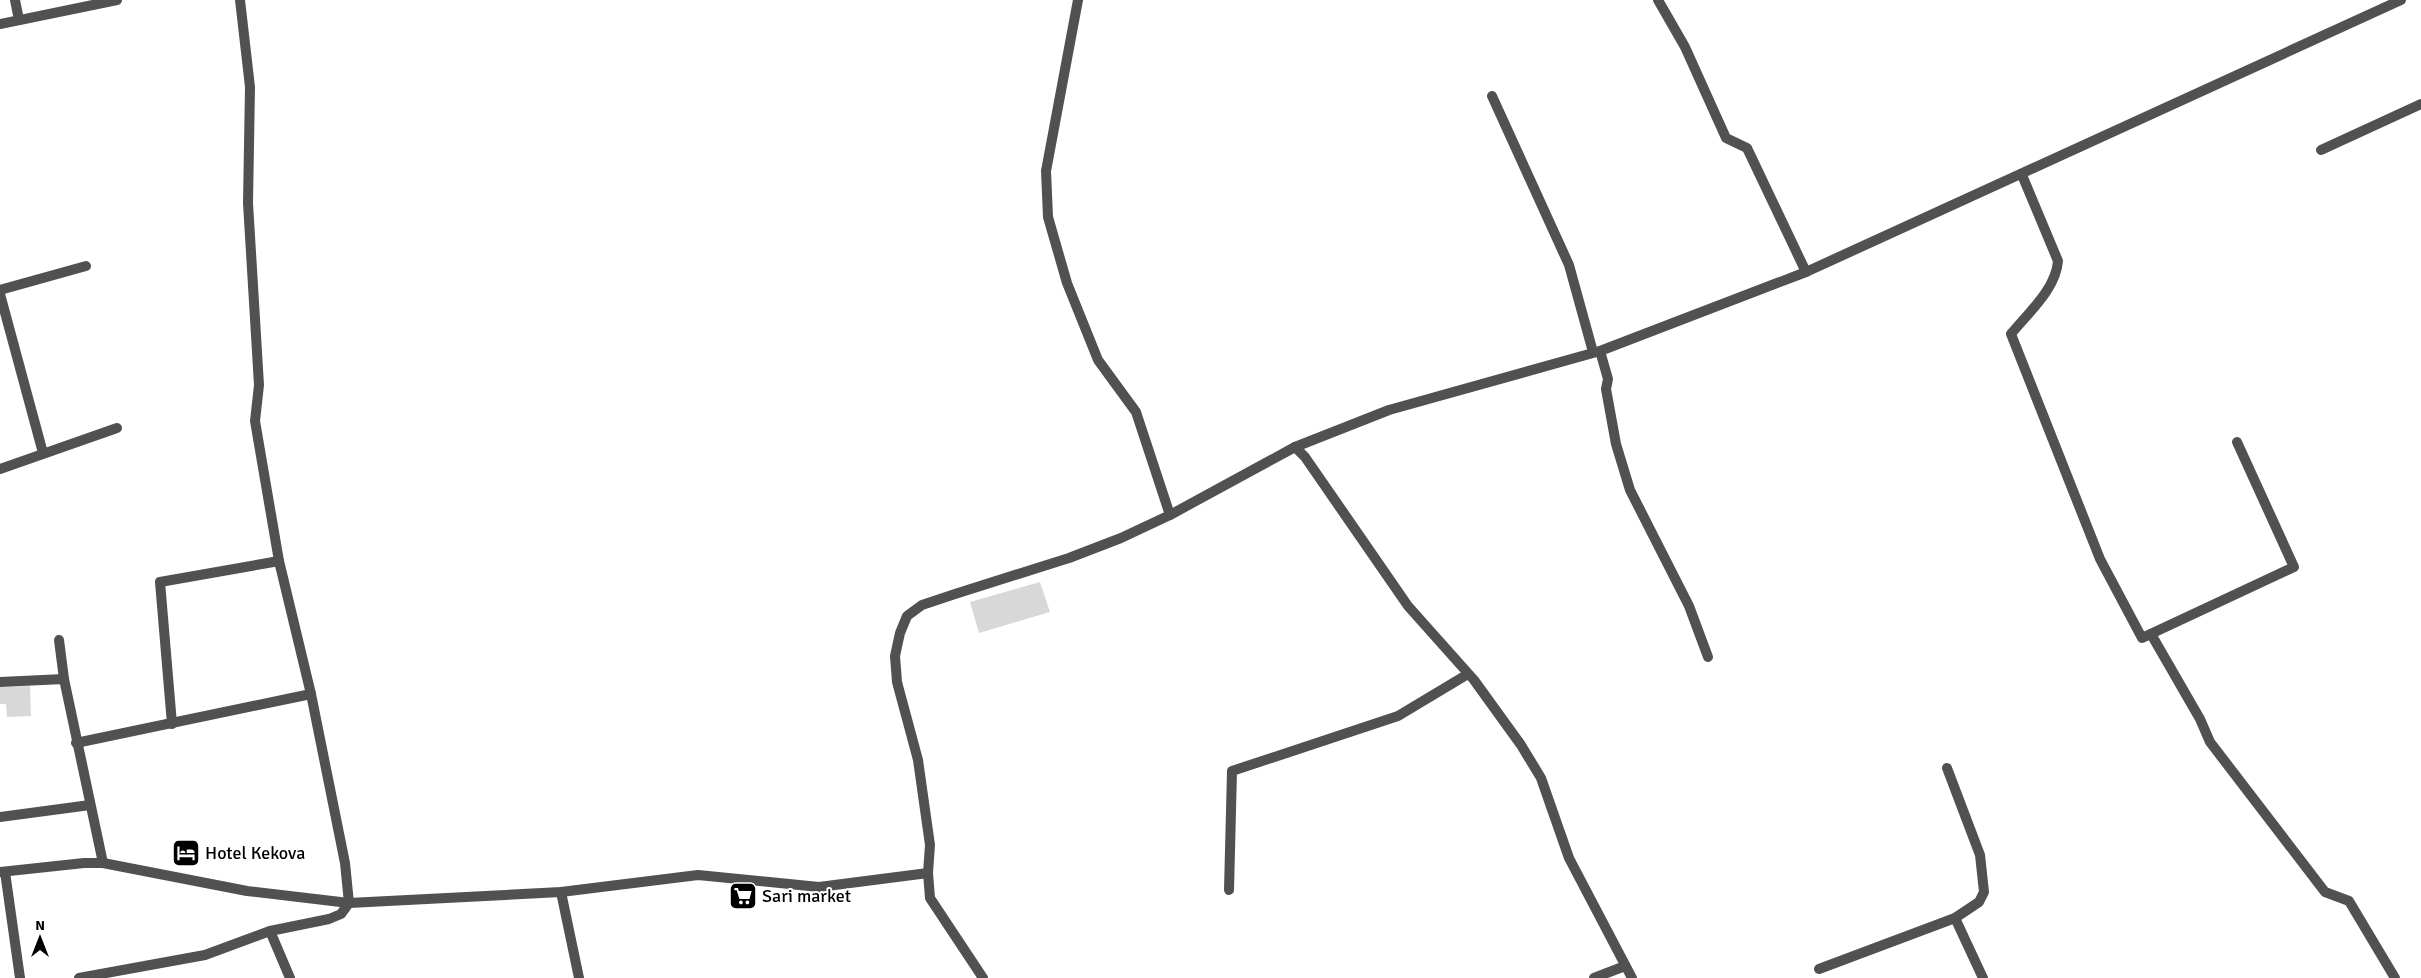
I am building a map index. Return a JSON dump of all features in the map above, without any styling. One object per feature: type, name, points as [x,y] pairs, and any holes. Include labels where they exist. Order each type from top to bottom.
[{"type":"street","points":[[15,0],[19,20]]},
{"type":"street","points":[[0,24],[118,0]]},
{"type":"street","points":[[79,978],[205,955],[270,931],[329,919],[341,914],[349,903],[345,863],[311,694],[279,561],[256,422],[259,385],[248,203],[250,87],[240,0]]},
{"type":"street","points":[[1078,0],[1046,170],[1048,217],[1067,283],[1098,360],[1136,412],[1170,516]]},
{"type":"street","points":[[1658,0],[1685,47],[1726,138],[1746,148],[1806,272]]},
{"type":"street","points":[[983,978],[930,898],[928,873],[930,845],[918,760],[897,682],[895,656],[900,633],[908,616],[922,606],[1069,558],[1121,538],[1170,516],[1295,447],[1389,410],[1597,352],[1806,272],[2022,175],[2401,0]]},
{"type":"street","points":[[1492,96],[1569,265],[1597,352],[1608,379],[1606,389],[1616,444],[1630,490],[1689,606],[1708,657]]},
{"type":"street","points":[[2321,150],[2421,104]]},
{"type":"street","points":[[2022,175],[2058,260],[2057,273],[2042,296],[2011,334],[2100,559],[2142,638],[2294,567],[2237,442]]},
{"type":"street","points":[[0,290],[86,266]]},
{"type":"street","points":[[0,294],[43,454]]},
{"type":"street","points":[[0,469],[117,428]]},
{"type":"street","points":[[1295,447],[1304,457],[1408,606],[1468,674],[1521,745],[1541,778],[1569,858],[1632,978]]},
{"type":"street","points":[[172,724],[160,582],[279,561]]},
{"type":"street","points":[[2151,634],[2200,719],[2210,742],[2325,892],[2349,901],[2396,978]]},
{"type":"street","points":[[59,640],[76,743],[104,863]]},
{"type":"street","points":[[1229,890],[1232,771],[1398,716],[1468,674]]},
{"type":"street","points":[[0,682],[64,679]]},
{"type":"street","points":[[76,743],[311,694]]},
{"type":"street","points":[[1819,969],[1955,918],[1980,902],[1984,892],[1980,854],[1948,768]]},
{"type":"street","points":[[0,817],[90,805]]},
{"type":"street","points":[[20,978],[2,872],[84,863],[104,863],[247,891],[349,903],[561,892],[698,875],[819,887],[928,873]]},
{"type":"street","points":[[561,892],[579,978]]},
{"type":"street","points":[[1955,918],[1982,978]]},
{"type":"street","points":[[270,931],[290,978]]},
{"type":"street","points":[[1594,978],[1625,966]]},
{"type":"shaded area","points":[[1040,582],[1050,612],[979,633],[970,602]]},
{"type":"shaded area","points":[[30,686],[31,716],[7,717],[6,704],[0,704],[0,687]]},
{"type":"place","name":"Hotel Kekova","points":[[186,853]]},
{"type":"place","name":"Sari market","points":[[743,896]]}]
